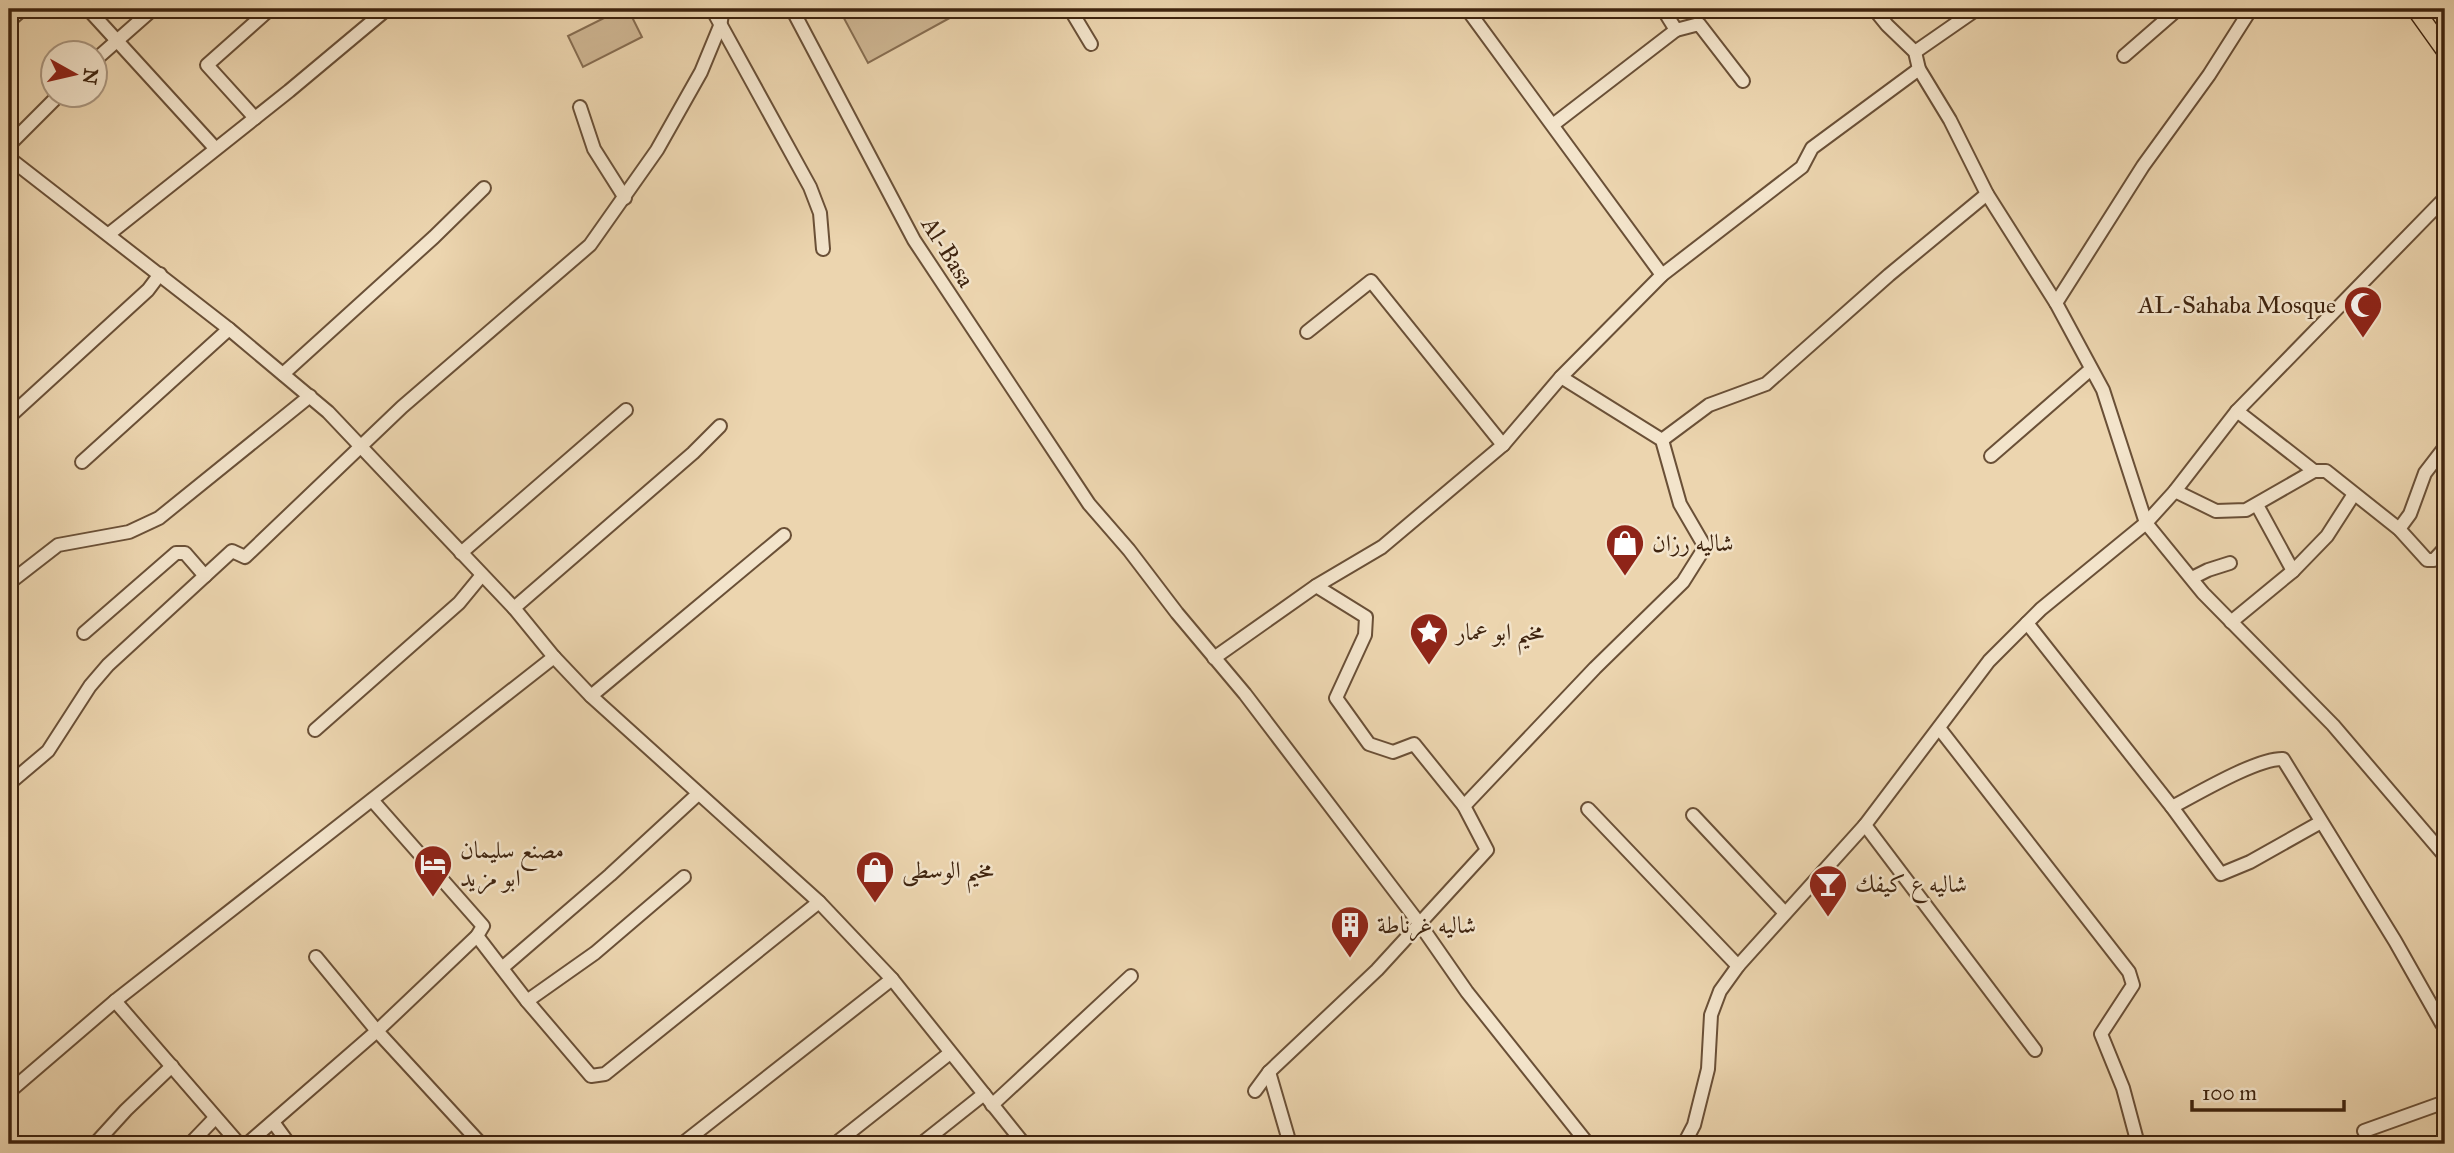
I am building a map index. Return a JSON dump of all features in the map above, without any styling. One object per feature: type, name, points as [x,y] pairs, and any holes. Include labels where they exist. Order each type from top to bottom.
[{"type":"main road","points":[[2415,9],[2445,51]]},
{"type":"street","points":[[9,22],[23,9]]},
{"type":"street","points":[[88,9],[215,148]]},
{"type":"street","points":[[108,48],[153,9]]},
{"type":"street","points":[[255,118],[207,65],[270,9]]},
{"type":"street","points":[[109,234],[387,9]]},
{"type":"street","points":[[712,9],[810,187],[820,213],[824,249]]},
{"type":"street","points":[[9,784],[48,751],[90,686],[108,665],[232,551],[245,557],[402,407],[590,245],[657,150],[701,72],[720,26],[723,9]]},
{"type":"street","name":"Al-Basa","points":[[792,9],[914,240],[1089,504],[1245,694],[1419,923],[1467,992],[1588,1144]]},
{"type":"street","points":[[1070,9],[1091,44]]},
{"type":"street","points":[[1467,9],[1662,275]]},
{"type":"street","points":[[1663,9],[1676,30]]},
{"type":"street","points":[[1874,9],[1915,52],[1919,69],[1950,120],[1987,194],[2056,303],[2103,390],[2146,523],[2203,593],[2333,726],[2445,856]]},
{"type":"street","points":[[1915,52],[1977,9]]},
{"type":"street","points":[[2124,57],[2178,9]]},
{"type":"street","points":[[2056,303],[2143,166],[2209,75],[2251,9]]},
{"type":"street","points":[[1553,124],[1676,30],[1699,24],[1743,81]]},
{"type":"street","points":[[1214,658],[1316,586],[1382,547],[1503,445],[1561,377],[1662,275],[1802,167],[1812,148],[1919,69]]},
{"type":"street","points":[[580,107],[594,149],[625,198]]},
{"type":"street","points":[[9,145],[46,108]]},
{"type":"street","points":[[9,158],[229,328],[328,412],[514,608],[554,657],[591,696],[819,902],[892,979],[1024,1144]]},
{"type":"street","points":[[283,374],[484,188]]},
{"type":"street","points":[[1662,440],[1709,405],[1766,384],[1889,275],[1987,194]]},
{"type":"street","points":[[1684,1144],[1694,1125],[1708,1069],[1711,1015],[1720,991],[1738,966],[1865,825],[1989,661],[2027,623],[2146,523],[2175,491],[2237,411],[2443,203]]},
{"type":"street","points":[[9,417],[148,290],[160,274]]},
{"type":"street","points":[[1307,331],[1371,281],[1503,445]]},
{"type":"street","points":[[82,462],[229,328]]},
{"type":"street","points":[[1991,456],[2091,369]]},
{"type":"street","points":[[1464,806],[1595,668],[1683,582],[1705,547],[1680,504],[1662,440],[1561,377]]},
{"type":"street","points":[[9,583],[58,545],[129,532],[159,518],[310,396]]},
{"type":"street","points":[[461,553],[626,410]]},
{"type":"street","points":[[2237,411],[2314,471]]},
{"type":"street","points":[[514,608],[693,453],[720,426]]},
{"type":"street","points":[[2399,529],[2410,514],[2425,473],[2445,447]]},
{"type":"street","points":[[2175,491],[2216,510],[2246,510],[2314,471],[2326,471],[2399,529],[2427,560],[2434,560],[2445,548]]},
{"type":"street","points":[[2231,622],[2293,571],[2327,536],[2354,494]]},
{"type":"street","points":[[2257,505],[2293,571]]},
{"type":"street","points":[[591,696],[784,535]]},
{"type":"street","points":[[84,633],[176,553],[185,553],[205,576]]},
{"type":"street","points":[[2192,578],[2208,569],[2230,563]]},
{"type":"street","points":[[315,730],[458,603],[482,575]]},
{"type":"street","points":[[1255,1091],[1269,1073],[1377,970],[1487,850],[1464,806],[1414,744],[1393,751],[1369,744],[1336,698],[1364,635],[1366,617],[1316,586]]},
{"type":"street","points":[[2027,623],[2172,807],[2221,874],[2250,862],[2321,822]]},
{"type":"street","points":[[9,1092],[115,1001],[554,657]]},
{"type":"street","points":[[1939,728],[2129,972],[2133,985],[2101,1034],[2123,1088],[2138,1144]]},
{"type":"street","points":[[2172,807],[2254,767],[2273,759],[2283,760],[2395,941],[2442,1024],[2445,1023]]},
{"type":"street","points":[[502,968],[610,875],[698,794]]},
{"type":"street","points":[[247,1144],[377,1031],[477,936],[483,926],[426,865],[372,800]]},
{"type":"street","points":[[1588,809],[1738,966]]},
{"type":"street","points":[[1693,816],[1785,913]]},
{"type":"street","points":[[1865,825],[2035,1050]]},
{"type":"street","points":[[527,1001],[595,953],[684,877]]},
{"type":"street","points":[[477,936],[527,1001],[591,1076],[606,1074],[819,902]]},
{"type":"street","points":[[317,957],[377,1031],[481,1144]]},
{"type":"street","points":[[921,1144],[988,1099],[1131,976]]},
{"type":"street","points":[[682,1144],[892,979]]},
{"type":"street","points":[[115,1001],[239,1144]]},
{"type":"street","points":[[835,1144],[950,1053]]},
{"type":"street","points":[[95,1144],[172,1066]]},
{"type":"street","points":[[1269,1073],[1290,1144]]},
{"type":"street","points":[[2364,1131],[2445,1102]]},
{"type":"street","points":[[190,1144],[215,1118]]},
{"type":"street","points":[[273,1122],[289,1144]]},
{"type":"shaded area","points":[[622,9],[628,9],[642,37],[583,67],[568,36]]},
{"type":"shaded area","points":[[839,9],[966,9],[868,63]]},
{"type":"place","name":"AL-Sahaba Mosque","points":[[2363,339]]},
{"type":"place","name":"شاليه رزان","points":[[1625,577]]},
{"type":"place","name":"مخيم ابو عمار","points":[[1429,666]]},
{"type":"place","name":"مصنع سليمان ابو مزيد","points":[[433,898]]},
{"type":"place","name":"مخيم الوسطى","points":[[875,904]]},
{"type":"place","name":"شاليه ع كيفك","points":[[1828,918]]},
{"type":"place","name":"شاليه غرناطة","points":[[1350,959]]}]
